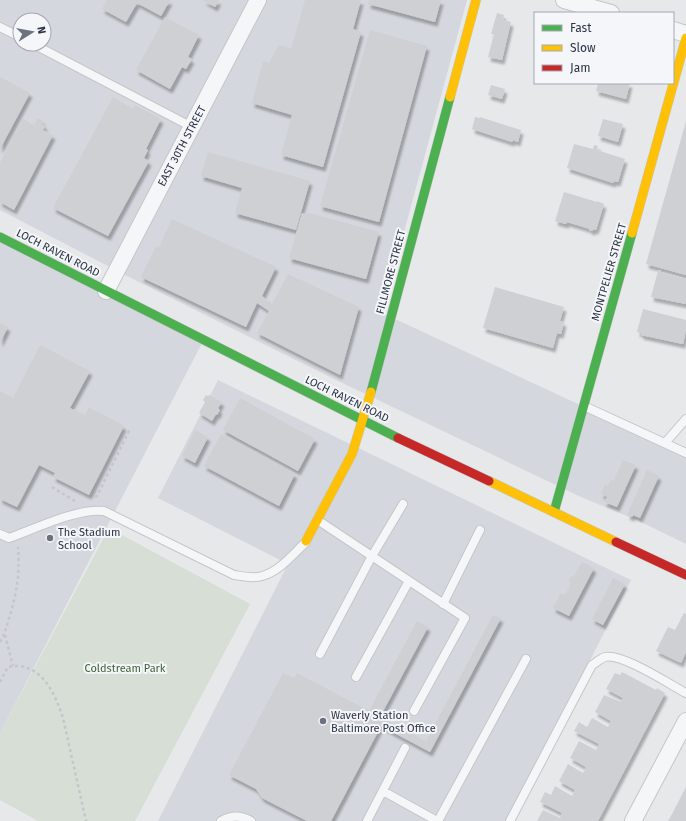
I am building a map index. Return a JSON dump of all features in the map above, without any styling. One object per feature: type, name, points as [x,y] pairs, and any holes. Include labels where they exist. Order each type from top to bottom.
[{"type":"street","name":"EAST 30TH STREET","points":[[106,291],[258,0]]},
{"type":"street","name":"FILLMORE STREET","points":[[306,542],[352,454],[363,421],[476,0]]},
{"type":"street","points":[[564,0],[607,12]]},
{"type":"street","points":[[674,30],[686,34]]},
{"type":"street","name":"MONTPELIER STREET","points":[[674,81],[686,38]]},
{"type":"street","name":"MONTPELIER STREET","points":[[554,512],[673,84]]},
{"type":"street","name":"LOCH RAVEN ROAD","points":[[0,237],[363,421],[686,575]]},
{"type":"street","points":[[633,821],[686,721]]},
{"type":"lane","points":[[0,27],[12,33]]},
{"type":"lane","points":[[48,52],[192,127]]},
{"type":"lane","points":[[584,406],[686,453]]},
{"type":"lane","points":[[665,443],[686,419]]},
{"type":"lane","points":[[320,654],[372,556],[403,504]]},
{"type":"lane","points":[[0,534],[9,538],[81,512],[94,510],[104,511],[234,575],[261,577],[276,570],[306,542]]},
{"type":"lane","points":[[318,520],[465,618],[414,711]]},
{"type":"lane","points":[[443,604],[480,530]]},
{"type":"lane","points":[[356,678],[409,581]]},
{"type":"lane","points":[[510,821],[592,666],[598,661],[604,657],[614,657],[626,661],[686,693]]},
{"type":"lane","points":[[383,791],[437,821],[526,659]]},
{"type":"lane","points":[[367,821],[405,748]]},
{"type":"lane","points":[[221,821],[230,816],[243,816],[251,821]]},
{"type":"path","points":[[91,498],[97,496],[130,429]]},
{"type":"path","points":[[52,487],[78,502],[70,505]]},
{"type":"path","points":[[0,642],[5,635],[17,593],[19,565],[18,547]]},
{"type":"path","points":[[5,635],[13,666]]},
{"type":"path","points":[[0,682],[8,667],[17,665],[28,668],[46,682],[58,701],[86,821]]},
{"type":"shaded area","points":[[0,0],[467,0],[382,313],[686,454],[686,544],[639,521],[581,497],[334,379],[129,277],[0,210]]},
{"type":"shaded area","name":"The Stadium School","points":[[0,239],[202,343],[0,733]]},
{"type":"shaded area","points":[[218,380],[631,580],[508,821],[158,821],[288,564],[158,498]]},
{"type":"green space","name":"Coldstream Park","points":[[109,528],[250,604],[135,821],[38,821],[0,800],[0,733]]},
{"type":"building","points":[[107,0],[170,0],[161,16],[137,3],[126,22],[102,9]]},
{"type":"building","points":[[203,0],[219,0],[215,7]]},
{"type":"building","points":[[305,0],[361,0],[353,29],[361,32],[323,167],[281,155],[292,115],[252,103],[263,61],[269,63],[279,45],[291,49]]},
{"type":"building","points":[[369,0],[441,0],[435,22],[368,4]]},
{"type":"building","points":[[497,13],[504,15],[503,20],[511,22],[502,60],[488,57],[494,34],[491,34]]},
{"type":"building","points":[[165,17],[199,35],[188,57],[192,59],[186,69],[182,67],[170,89],[136,70]]},
{"type":"building","points":[[370,30],[427,46],[379,222],[320,206]]},
{"type":"building","points":[[0,77],[30,93],[0,149]]},
{"type":"building","points":[[598,84],[630,84],[626,99],[596,91]]},
{"type":"building","points":[[491,85],[505,89],[502,99],[488,95]]},
{"type":"building","points":[[113,97],[133,109],[135,105],[161,119],[146,149],[148,150],[144,158],[149,161],[108,236],[53,208]]},
{"type":"building","points":[[475,117],[480,117],[521,130],[518,142],[513,140],[512,142],[472,129]]},
{"type":"building","points":[[38,118],[43,121],[41,123],[45,126],[43,130],[53,135],[14,210],[0,202],[0,163],[23,119],[34,125]]},
{"type":"building","points":[[603,119],[623,124],[618,142],[598,136]]},
{"type":"building","points":[[686,121],[686,275],[646,264]]},
{"type":"building","points":[[574,144],[593,149],[594,145],[598,146],[597,150],[625,159],[618,182],[614,181],[613,183],[567,168]]},
{"type":"building","points":[[208,152],[310,181],[296,230],[235,213],[242,188],[201,176]]},
{"type":"building","points":[[564,192],[604,204],[596,230],[593,229],[593,231],[567,222],[566,224],[555,221]]},
{"type":"building","points":[[302,213],[309,213],[379,232],[366,279],[289,258]]},
{"type":"building","points":[[172,219],[276,267],[262,296],[272,304],[288,274],[359,307],[340,375],[257,333],[269,311],[257,303],[246,327],[141,277],[156,246],[159,247]]},
{"type":"building","points":[[661,270],[661,272],[686,279],[686,304],[651,297],[658,271]]},
{"type":"building","points":[[495,287],[564,307],[560,321],[564,322],[561,334],[557,333],[553,348],[483,328]]},
{"type":"building","points":[[643,309],[686,320],[686,330],[683,344],[641,335],[641,333],[637,332]]},
{"type":"building","points":[[0,323],[8,327],[0,343]]},
{"type":"building","name":"The Stadium School","points":[[40,345],[90,371],[70,408],[85,415],[89,407],[124,426],[89,495],[53,477],[55,473],[39,465],[17,507],[0,499],[0,391],[13,398]]},
{"type":"building","points":[[206,395],[209,395],[222,402],[218,408],[220,410],[212,421],[199,413],[205,402],[203,400]]},
{"type":"building","points":[[240,398],[315,439],[298,471],[223,430]]},
{"type":"building","points":[[195,430],[208,437],[195,463],[182,456]]},
{"type":"building","points":[[221,434],[295,474],[279,506],[204,466]]},
{"type":"building","points":[[623,460],[636,465],[617,507],[604,502],[607,497],[601,494],[605,484],[608,486],[610,481],[614,480]]},
{"type":"building","points":[[647,470],[659,476],[640,518],[633,515],[632,517],[627,515]]},
{"type":"building","points":[[582,562],[594,568],[569,616],[553,608],[561,593],[565,595],[571,584],[569,581],[571,577],[574,576]]},
{"type":"building","points":[[613,578],[625,584],[603,625],[592,619]]},
{"type":"building","points":[[684,613],[686,614],[686,652],[681,663],[656,651],[668,627],[675,630]]},
{"type":"building","name":"Waverly Station Baltimore Post Office","points":[[493,615],[501,618],[430,752],[381,726],[331,821],[307,821],[262,798],[256,789],[229,775],[283,673],[294,678],[297,673],[369,711],[417,621],[428,627],[380,717],[426,741]]},
{"type":"building","points":[[622,672],[656,690],[657,688],[665,693],[598,821],[537,821],[543,810],[560,818],[562,813],[540,802],[545,792],[551,795],[555,786],[572,796],[575,790],[559,781],[568,764],[583,773],[586,767],[570,758],[579,741],[596,750],[599,744],[574,731],[579,722],[587,727],[592,718],[608,727],[611,721],[595,712],[604,695],[621,702],[623,698],[606,689],[615,673],[620,675]]},
{"type":"building","points":[[686,787],[686,821],[668,821],[672,814]]},
{"type":"traffic: fast","points":[[371,392],[450,97]]},
{"type":"traffic: fast","points":[[554,512],[632,233]]},
{"type":"traffic: fast","points":[[0,237],[398,438]]},
{"type":"traffic: slow","points":[[450,97],[476,0]]},
{"type":"traffic: slow","points":[[674,81],[686,38]]},
{"type":"traffic: slow","points":[[632,233],[673,84]]},
{"type":"traffic: slow","points":[[306,541],[352,454],[371,392]]},
{"type":"traffic: slow","points":[[489,481],[616,542]]},
{"type":"traffic: jam","points":[[398,438],[489,481]]},
{"type":"traffic: jam","points":[[616,542],[686,575]]},
{"type":"place","name":"The Stadium School","points":[[50,538]]},
{"type":"place","name":"Waverly Station Baltimore Post Office","points":[[323,721]]}]
